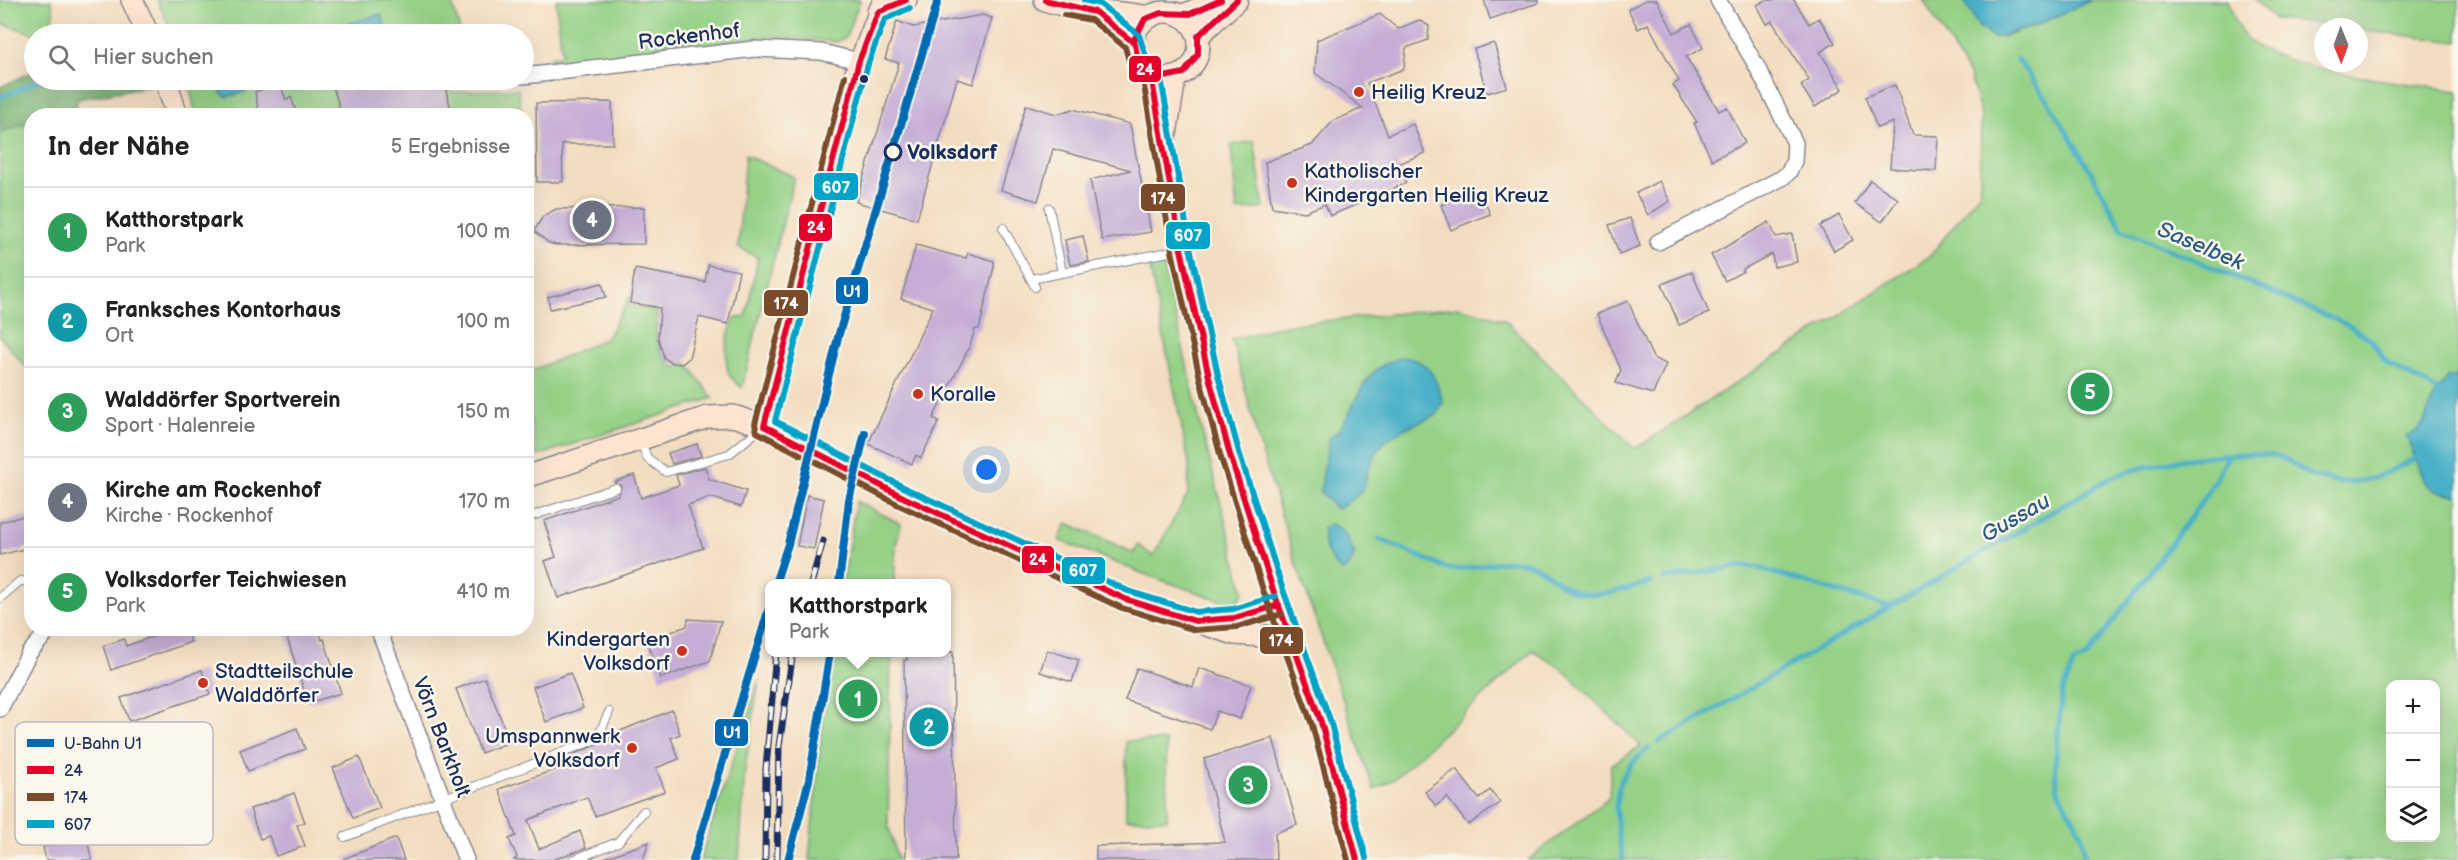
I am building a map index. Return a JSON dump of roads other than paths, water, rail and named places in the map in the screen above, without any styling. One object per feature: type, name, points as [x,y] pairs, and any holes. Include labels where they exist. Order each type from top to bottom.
[{"type":"street","points":[[132,0],[143,24]]},
{"type":"street","points":[[764,426],[859,61],[881,6],[906,0]]},
{"type":"street","points":[[1045,0],[1095,12],[1117,11],[1150,17]]},
{"type":"street","points":[[1181,16],[1221,0]]},
{"type":"street","points":[[1198,36],[1237,0]]},
{"type":"street","points":[[1658,243],[1782,178],[1789,172],[1794,161],[1795,144],[1784,120],[1718,0]]},
{"type":"street","points":[[1095,12],[1133,42]]},
{"type":"street","points":[[1151,75],[1175,78],[1193,65],[1199,51],[1198,36],[1192,24],[1181,16],[1162,12],[1150,17],[1138,27],[1133,42],[1136,58],[1151,75],[1158,121],[1164,140],[1180,249],[1206,364],[1230,455],[1279,605],[1321,722],[1357,860]]},
{"type":"street","name":"Rockenhof","points":[[534,75],[754,49],[821,52],[859,61]]},
{"type":"street","points":[[1164,140],[1175,78]]},
{"type":"street","points":[[169,90],[175,108]]},
{"type":"street","points":[[534,474],[708,417],[733,416],[764,426],[905,498],[1095,587],[1245,636],[1291,638]]},
{"type":"street","points":[[1195,621],[1235,618],[1279,605]]},
{"type":"street","points":[[0,708],[29,652],[44,636]]},
{"type":"street","name":"Vörn Barkholt","points":[[381,636],[466,860]]},
{"type":"lane","points":[[1049,208],[1062,273]]},
{"type":"lane","points":[[1003,228],[1035,287]]},
{"type":"lane","points":[[1031,279],[1180,249]]},
{"type":"lane","points":[[639,438],[648,458],[666,472],[729,454],[764,426]]},
{"type":"lane","points":[[534,515],[616,488]]},
{"type":"lane","points":[[0,598],[20,581],[24,581]]},
{"type":"lane","points":[[345,837],[442,797],[597,739],[609,712]]},
{"type":"lane","points":[[573,860],[618,842],[644,811]]},
{"type":"water","points":[[1964,0],[2091,0],[2035,26],[1993,38],[1979,27]]},
{"type":"water","points":[[381,14],[384,24],[347,24]]},
{"type":"water","points":[[221,90],[245,90],[246,92],[227,97],[221,93]]},
{"type":"water","points":[[1403,357],[1426,366],[1438,385],[1443,402],[1437,415],[1409,426],[1384,443],[1373,459],[1363,488],[1356,496],[1337,509],[1320,492],[1329,439],[1340,429],[1365,382],[1374,372],[1386,363]]},
{"type":"water","points":[[2458,376],[2458,496],[2434,490],[2425,482],[2406,436],[2417,430],[2423,423],[2438,390],[2447,378]]},
{"type":"water","points":[[1330,524],[1342,531],[1355,554],[1348,568],[1343,571],[1331,559],[1325,547],[1323,529]]},
{"type":"waterway","name":"Saselbek","points":[[2017,59],[2048,101],[2122,229],[2348,325],[2371,340],[2387,363],[2438,391]]},
{"type":"waterway","name":"Saselbek","points":[[0,98],[24,87]]},
{"type":"waterway","name":"Gussau","points":[[1659,742],[2110,478],[2149,466],[2197,458],[2246,454],[2285,459],[2313,476],[2342,482],[2355,482],[2378,476],[2416,458]]},
{"type":"waterway","points":[[2085,860],[2081,832],[2058,791],[2055,766],[2062,693],[2074,662],[2086,658],[2098,642],[2206,496],[2229,455]]},
{"type":"waterway","points":[[1379,539],[1448,569],[1506,561],[1526,563],[1578,593],[1610,593],[1651,582]]},
{"type":"waterway","points":[[1664,579],[1740,566],[1755,567],[1889,607]]},
{"type":"waterway","name":"Gussau","points":[[1623,860],[1616,813],[1620,785],[1635,760],[1649,748]]},
{"type":"railway","points":[[929,23],[940,0]]},
{"type":"railway","points":[[812,579],[823,541]]},
{"type":"railway","points":[[765,860],[766,768],[776,657]]},
{"type":"railway","points":[[777,860],[779,746],[792,657]]},
{"type":"metro line","name":"U1","points":[[777,579],[788,544],[838,337],[938,0]]},
{"type":"metro line","name":"U1","points":[[840,579],[849,500],[865,433]]},
{"type":"metro line","name":"U1","points":[[693,860],[765,622]]},
{"type":"metro line","name":"U1","points":[[788,860],[809,780],[829,657]]},
{"type":"place","name":"Heilig Kreuz","points":[[1359,92]]},
{"type":"place","name":"Volksdorf","points":[[893,152]]},
{"type":"place","name":"Katholischer Kindergarten Heilig Kreuz","points":[[1292,183]]},
{"type":"place","name":"Kirche am Rockenhof","points":[[592,220]]},
{"type":"place","name":"Volksdorfer Teichwiesen","points":[[2090,392]]},
{"type":"place","name":"Koralle","points":[[918,394]]},
{"type":"place","name":"Kindergarten Volksdorf","points":[[682,651]]},
{"type":"place","name":"Stadtteilschule Walddörfer","points":[[203,683]]},
{"type":"place","name":"Katthorstpark","points":[[858,699]]},
{"type":"place","name":"Franksches Kontorhaus","points":[[929,727]]},
{"type":"place","name":"Umspannwerk Volksdorf","points":[[632,748]]},
{"type":"place","name":"Walddörfer Sportverein","points":[[1248,785]]}]
